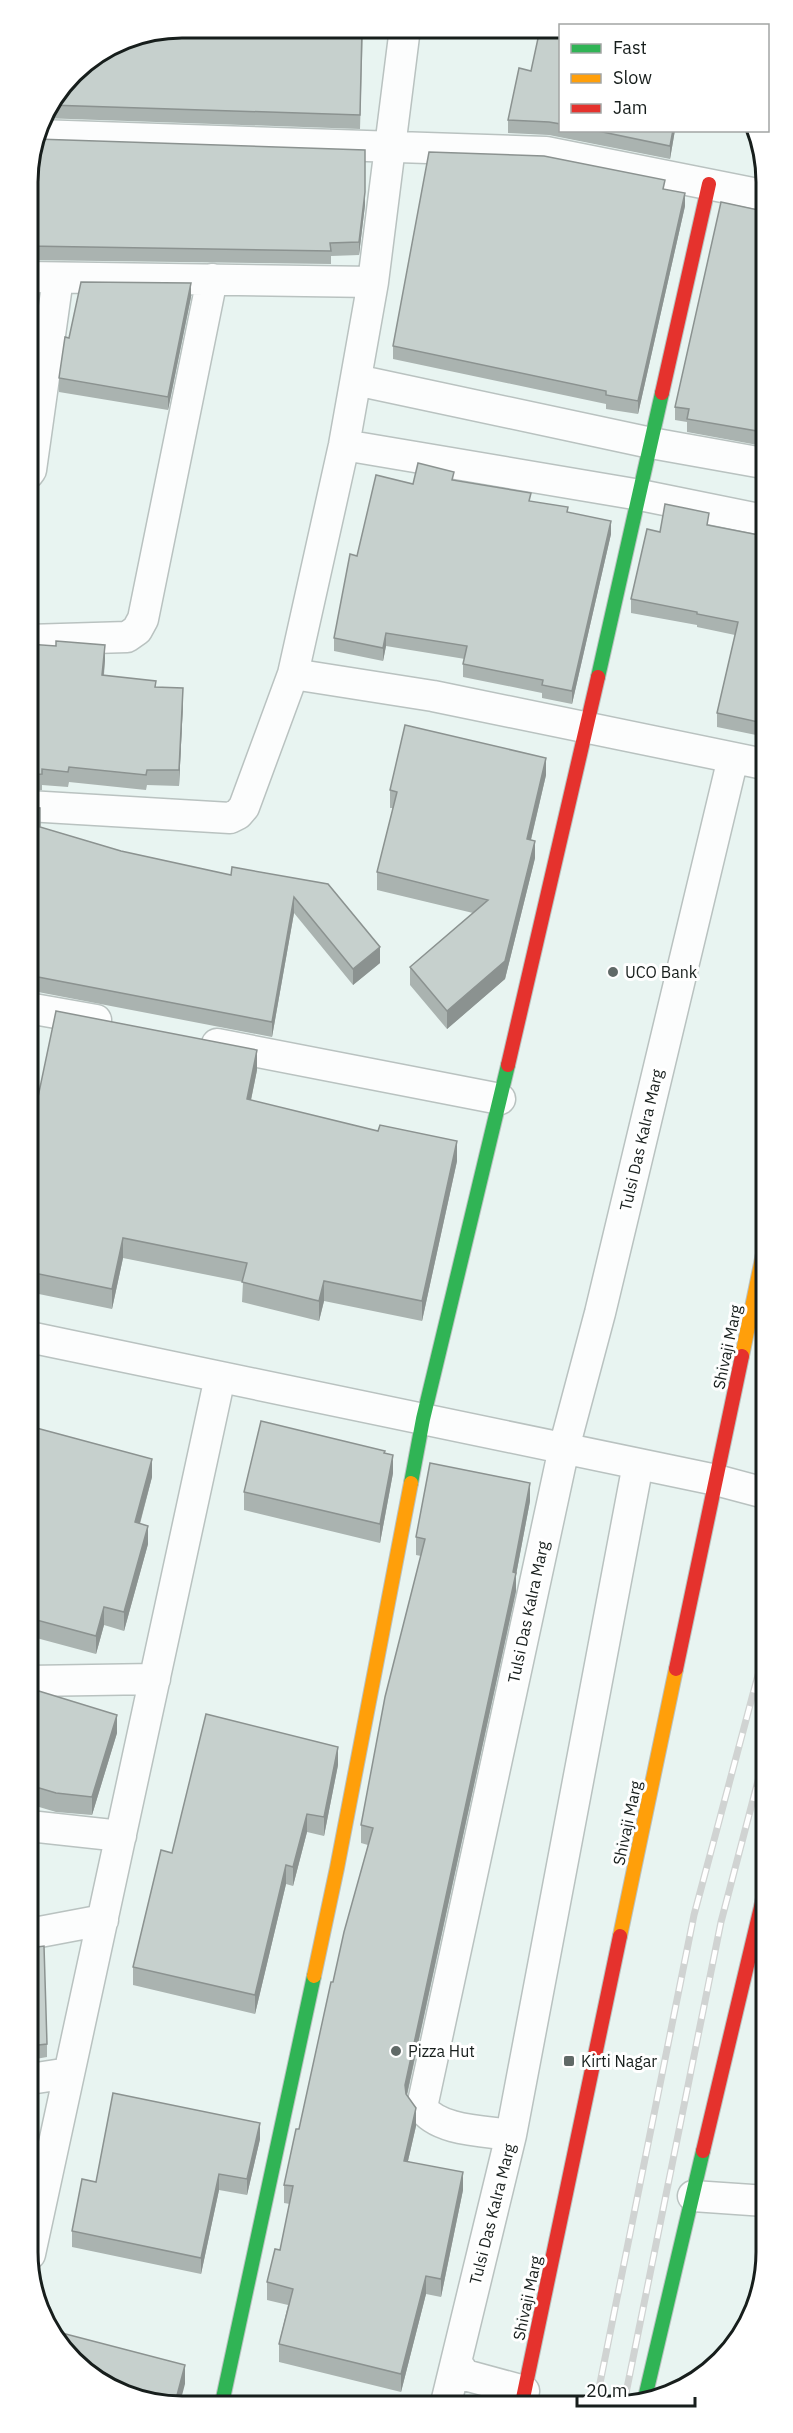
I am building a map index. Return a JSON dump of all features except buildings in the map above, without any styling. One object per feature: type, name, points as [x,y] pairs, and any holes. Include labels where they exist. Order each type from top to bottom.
[{"type":"street","points":[[38,807],[230,818],[244,807],[293,674],[344,445],[373,282],[404,38]]},
{"type":"street","points":[[45,135],[546,152],[756,194]]},
{"type":"street","points":[[224,2396],[337,1868],[423,1419],[640,495],[709,184]]},
{"type":"street","points":[[38,277],[373,282]]},
{"type":"street","points":[[38,420],[58,278]]},
{"type":"street","points":[[38,640],[127,637],[137,630],[143,619],[212,279]]},
{"type":"street","points":[[356,380],[651,443],[756,462]]},
{"type":"street","points":[[344,445],[640,495],[756,518]]},
{"type":"street","points":[[293,674],[433,696],[756,762]]},
{"type":"street","name":"Tulsi Das Kalra Marg","points":[[449,2396],[511,2135],[445,2124],[433,2120],[422,2107],[564,1448],[600,1313],[733,758]]},
{"type":"street","points":[[38,1010],[127,1026]]},
{"type":"street","points":[[194,1039],[500,1099]]},
{"type":"street","name":"Shivaji Marg","points":[[523,2396],[755,1290]]},
{"type":"street","points":[[38,1339],[716,1480],[755,1490]]},
{"type":"street","points":[[38,2217],[220,1377]]},
{"type":"street","points":[[511,2135],[638,1464]]},
{"type":"street","points":[[38,1681],[155,1679]]},
{"type":"street","points":[[38,1827],[121,1836]]},
{"type":"street","points":[[38,1932],[103,1920]]},
{"type":"street","points":[[647,2391],[755,1932]]},
{"type":"street","points":[[38,2078],[69,2073]]},
{"type":"street","points":[[693,2196],[755,2200]]},
{"type":"street","points":[[456,2362],[465,2375],[520,2396]]},
{"type":"railway","points":[[597,2396],[694,1915],[755,1685]]},
{"type":"railway","points":[[626,2395],[721,1922],[755,1791]]},
{"type":"traffic: fast","points":[[598,677],[662,393]]},
{"type":"traffic: fast","points":[[411,1483],[423,1419],[508,1065]]},
{"type":"traffic: fast","points":[[224,2396],[314,1976]]},
{"type":"traffic: fast","points":[[647,2391],[703,2151]]},
{"type":"traffic: slow","points":[[742,1356],[755,1291]]},
{"type":"traffic: slow","points":[[314,1976],[411,1483]]},
{"type":"traffic: slow","points":[[620,1936],[676,1669]]},
{"type":"traffic: jam","points":[[662,393],[709,184]]},
{"type":"traffic: jam","points":[[508,1065],[598,677]]},
{"type":"traffic: jam","points":[[676,1669],[742,1356]]},
{"type":"traffic: jam","points":[[703,2151],[755,1931]]},
{"type":"traffic: jam","points":[[523,2396],[620,1936]]},
{"type":"place","name":"UCO Bank","points":[[613,972]]},
{"type":"place","name":"Pizza Hut","points":[[396,2051]]},
{"type":"place","name":"Kirti Nagar","points":[[569,2061]]}]
